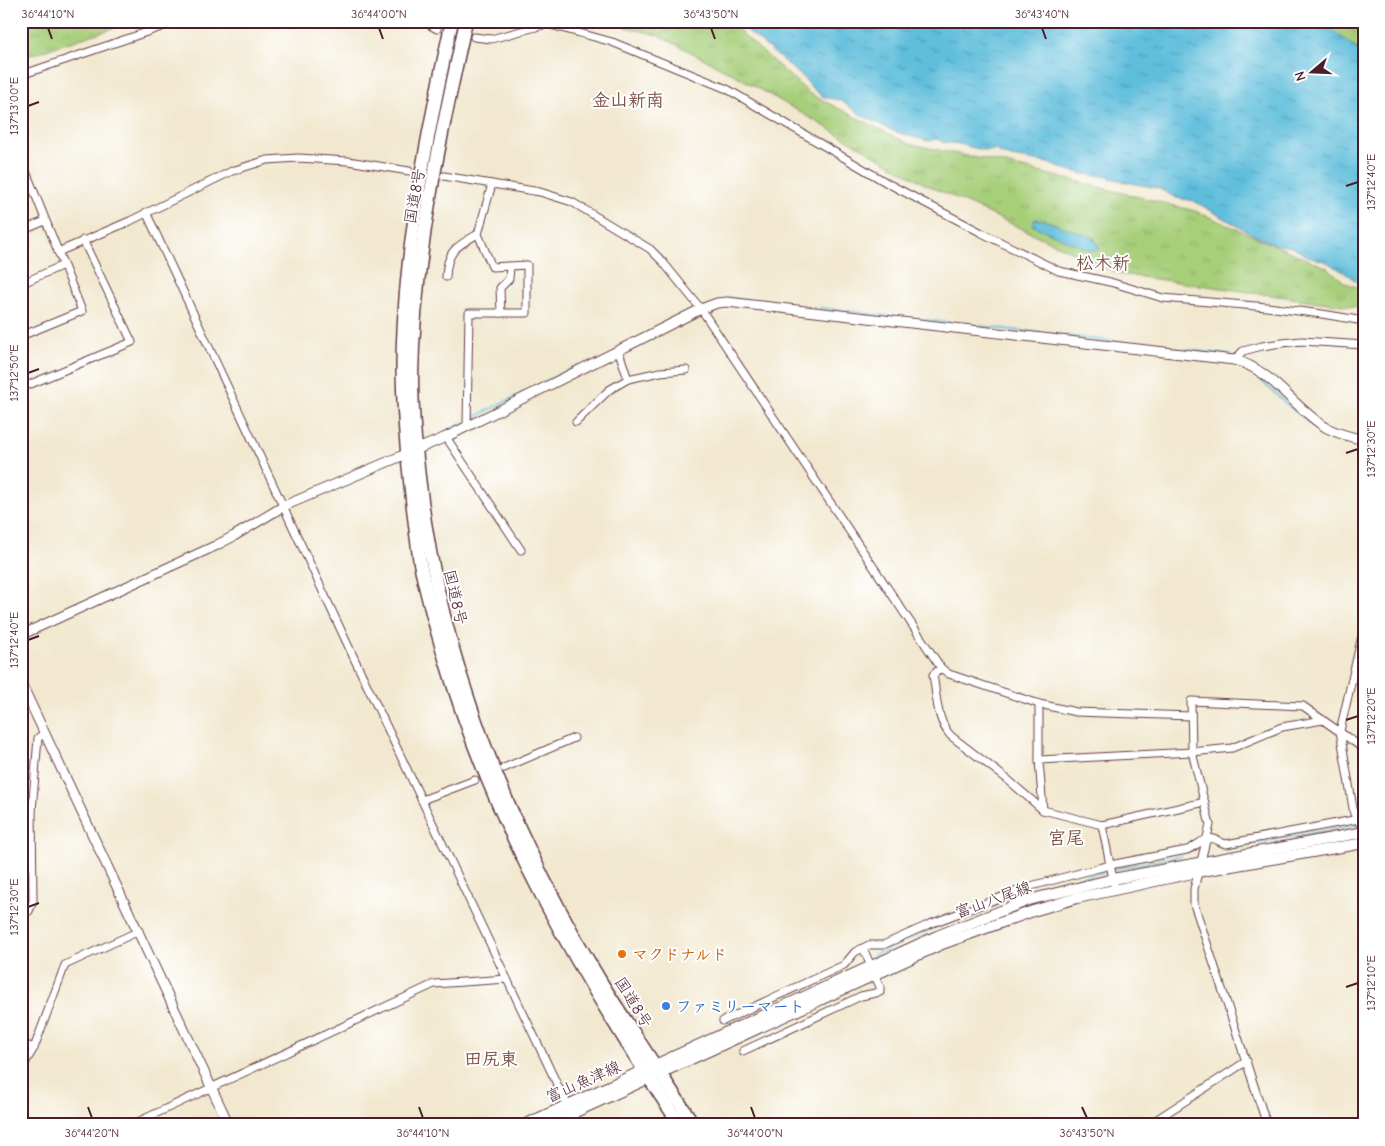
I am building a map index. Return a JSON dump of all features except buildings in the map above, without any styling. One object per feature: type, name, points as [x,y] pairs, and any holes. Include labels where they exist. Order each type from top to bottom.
[{"type":"highway","name":"国道8号","points":[[452,21],[432,114],[413,232],[403,350],[403,388],[411,451],[420,563],[460,710],[481,765],[536,888],[578,963],[652,1072],[694,1125]]},
{"type":"highway","name":"国道8号","points":[[411,451],[412,378],[423,232],[466,21]]},
{"type":"highway","name":"国道8号","points":[[652,1072],[680,1125]]},
{"type":"main road","name":"富山八尾線","points":[[1114,884],[1202,862],[1364,831]]},
{"type":"main road","name":"富山八尾線","points":[[652,1072],[873,971],[937,936],[1029,900],[1114,884],[1197,872],[1364,843]]},
{"type":"main road","name":"富山魚津線","points":[[524,1125],[569,1109],[652,1072]]},
{"type":"main road","name":"富山魚津線","points":[[547,1125],[569,1109]]},
{"type":"street","points":[[21,75],[179,21]]},
{"type":"street","points":[[423,21],[437,29]]},
{"type":"street","points":[[474,38],[491,39],[547,24],[612,42],[727,89],[889,184],[1059,271],[1110,282],[1163,298],[1276,308],[1364,321]]},
{"type":"street","points":[[58,252],[232,171],[267,160],[298,158],[348,161],[409,171]]},
{"type":"street","points":[[21,159],[24,178],[45,221],[82,311],[21,336]]},
{"type":"street","points":[[444,176],[540,192],[572,202],[650,249],[663,262],[701,310],[941,668],[949,674],[1039,704],[1076,712],[1190,716]]},
{"type":"street","points":[[467,426],[469,313],[527,313],[528,265],[492,268],[478,234],[492,184]]},
{"type":"street","points":[[146,212],[422,800],[569,1109],[579,1125]]},
{"type":"street","points":[[21,231],[45,221]]},
{"type":"street","points":[[446,277],[446,265],[455,247],[478,234]]},
{"type":"street","points":[[21,388],[132,342],[83,240]]},
{"type":"street","points":[[21,284],[63,265]]},
{"type":"street","points":[[501,313],[500,288],[509,279],[510,266]]},
{"type":"street","points":[[21,635],[215,546],[284,506],[446,436],[718,303],[727,302],[1234,360],[1246,363],[1258,370],[1316,421],[1341,434],[1364,440]]},
{"type":"street","points":[[1234,360],[1243,352],[1262,346],[1282,343],[1302,341],[1364,345]]},
{"type":"street","points":[[619,352],[628,379]]},
{"type":"street","points":[[576,422],[609,390],[628,379],[660,372],[686,370]]},
{"type":"street","points":[[446,436],[521,550]]},
{"type":"street","points":[[1364,627],[1340,731],[1354,814],[1360,818],[1364,831]]},
{"type":"street","points":[[941,668],[933,675],[938,712],[944,728],[951,736],[1007,779],[1043,810],[1102,825],[1205,802]]},
{"type":"street","points":[[21,683],[229,1125]]},
{"type":"street","points":[[1267,1125],[1194,904],[1197,872],[1202,862],[1210,824],[1192,752],[1191,701],[1303,706],[1364,749]]},
{"type":"street","points":[[1039,704],[1039,760],[1043,810]]},
{"type":"street","points":[[1039,760],[1192,752],[1232,748],[1282,727],[1323,720]]},
{"type":"street","points":[[21,916],[29,911],[33,902],[32,811],[38,738],[44,733]]},
{"type":"street","points":[[504,768],[574,738]]},
{"type":"street","points":[[422,800],[475,780]]},
{"type":"street","points":[[21,816],[32,811]]},
{"type":"street","points":[[722,1021],[844,965],[855,952],[869,945],[883,945],[930,924],[1031,886],[1110,865],[1187,850],[1197,846],[1206,838],[1213,838],[1226,844],[1350,822],[1360,818]]},
{"type":"street","points":[[1102,825],[1114,884]]},
{"type":"street","points":[[21,1070],[34,1048],[65,965],[139,931]]},
{"type":"street","points":[[743,1051],[861,996],[880,992],[880,987],[863,948]]},
{"type":"street","points":[[131,1125],[434,984],[507,979]]},
{"type":"street","points":[[21,1043],[34,1048]]},
{"type":"street","points":[[1148,1125],[1247,1061]]},
{"type":"green space","points":[[21,21],[135,21],[21,58]]},
{"type":"green space","points":[[600,21],[728,21],[810,94],[909,144],[1002,163],[1195,211],[1328,268],[1345,283],[1364,289],[1364,308],[1120,274],[925,184],[737,76],[658,35]]},
{"type":"green space","points":[[1320,21],[1364,21],[1364,55]]},
{"type":"water","points":[[736,21],[1320,21],[1364,54],[1364,288],[1327,262],[1308,256],[1292,247],[1274,244],[1252,234],[1194,201],[1177,198],[1157,188],[1103,176],[1084,174],[1048,163],[1011,157],[996,150],[985,150],[943,142],[937,139],[928,141],[893,131],[860,114],[840,100],[823,97],[805,79]]},
{"type":"water","points":[[1035,219],[1044,220],[1094,238],[1100,249],[1089,250],[1032,225]]},
{"type":"waterway","points":[[728,298],[746,300]]},
{"type":"waterway","points":[[820,308],[1230,355]]},
{"type":"waterway","points":[[469,420],[579,365]]},
{"type":"waterway","points":[[1258,378],[1297,413],[1330,436],[1364,445]]},
{"type":"waterway","points":[[444,432],[464,422]]},
{"type":"waterway","points":[[1221,849],[1357,825]]},
{"type":"waterway","points":[[1113,869],[1182,856]]},
{"type":"waterway","points":[[874,955],[938,925],[1025,893],[1109,870]]},
{"type":"place","name":"マクドナルド","points":[[622,954]]},
{"type":"place","name":"ファミリーマート","points":[[666,1006]]},
{"type":"district","name":"金山新南","points":[[628,100]]},
{"type":"district","name":"松木新","points":[[1103,263]]},
{"type":"district","name":"宮尾","points":[[1066,838]]},
{"type":"district","name":"田尻東","points":[[491,1059]]}]
